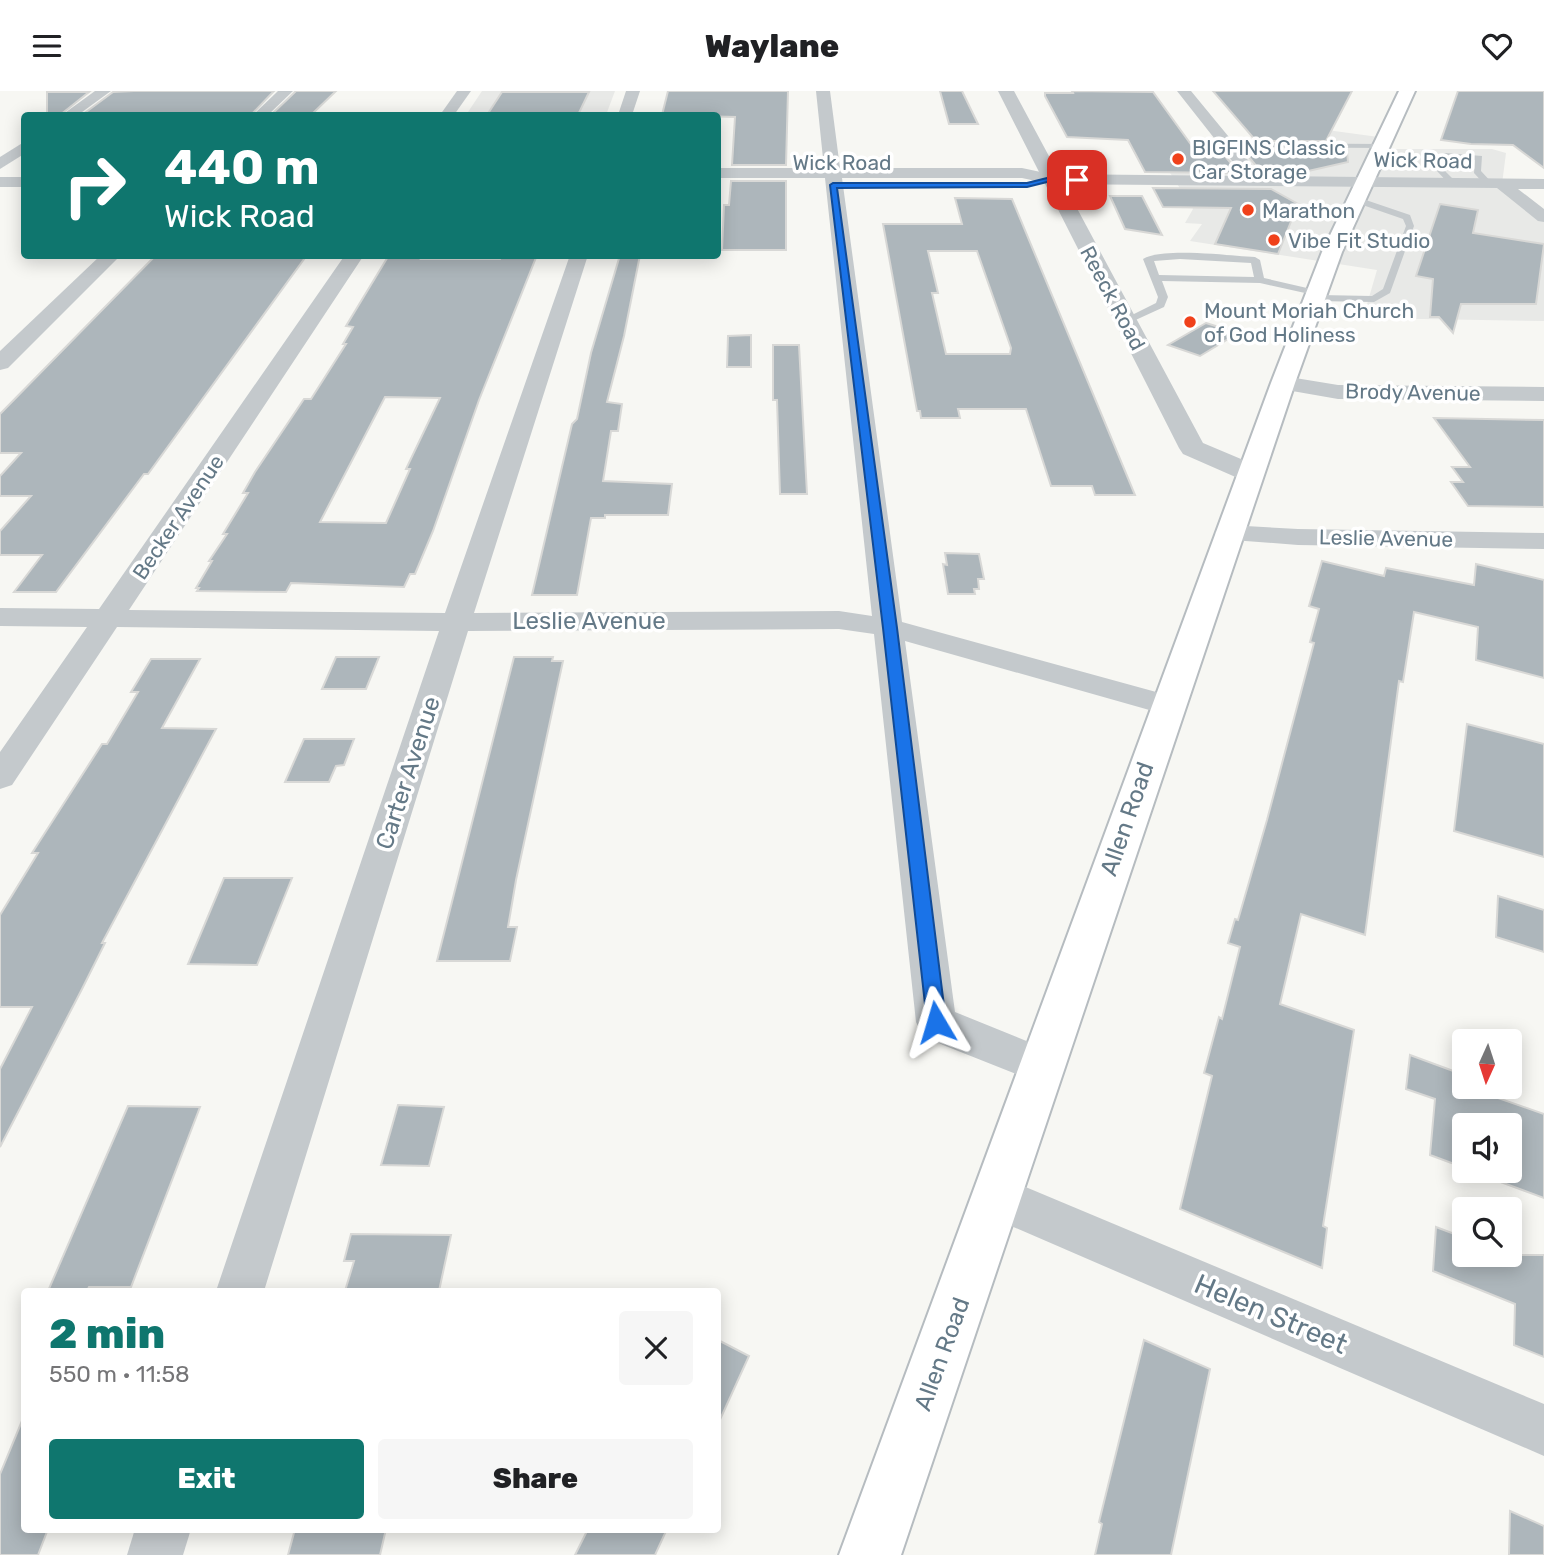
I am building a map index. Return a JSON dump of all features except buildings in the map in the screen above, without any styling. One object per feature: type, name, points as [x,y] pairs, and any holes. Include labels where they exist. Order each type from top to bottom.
[{"type":"main road","name":"Allen Road","points":[[870,1555],[1167,705],[1283,383],[1316,295],[1407,91]]},
{"type":"street","points":[[73,112],[104,91]]},
{"type":"street","points":[[263,112],[286,91]]},
{"type":"street","points":[[449,112],[464,91]]},
{"type":"street","points":[[626,112],[633,91]]},
{"type":"street","points":[[823,91],[936,1022],[1041,1066]]},
{"type":"street","name":"Reeck Road","points":[[1006,91],[1192,448],[1250,473]]},
{"type":"street","points":[[1190,93],[1256,181]]},
{"type":"street","points":[[0,164],[21,149]]},
{"type":"street","points":[[0,170],[21,170]]},
{"type":"street","name":"Wick Road","points":[[721,173],[1027,185],[1051,179],[1256,181],[1361,191],[1453,183],[1544,184]]},
{"type":"street","name":"Wick Road","points":[[721,184],[832,179]]},
{"type":"street","points":[[0,182],[21,182]]},
{"type":"street","points":[[1495,184],[1544,217]]},
{"type":"street","points":[[0,363],[108,259]]},
{"type":"street","name":"Becker Avenue","points":[[0,777],[352,259]]},
{"type":"street","name":"Carter Avenue","points":[[241,1288],[578,259]]},
{"type":"street","name":"Brody Avenue","points":[[1283,383],[1338,392],[1544,394]]},
{"type":"street","name":"Leslie Avenue","points":[[1228,533],[1298,537],[1544,541]]},
{"type":"street","name":"Leslie Avenue","points":[[0,617],[458,622],[839,620],[890,628],[1167,705]]},
{"type":"street","name":"Helen Street","points":[[997,1197],[1544,1430]]},
{"type":"street","points":[[155,1555],[162,1533]]},
{"type":"lane","points":[[1227,145],[1382,146]]},
{"type":"lane","points":[[1453,183],[1441,171],[1445,155],[1479,157],[1477,171],[1495,184]]},
{"type":"lane","points":[[1155,278],[1260,280],[1316,295],[1374,299],[1387,291],[1410,226],[1407,217],[1361,191]]},
{"type":"lane","points":[[1125,321],[1160,305],[1163,297],[1148,259],[1180,256],[1255,260],[1260,280]]},
{"type":"shaded area","points":[[482,91],[615,91],[607,112],[468,112]]},
{"type":"shaded area","points":[[1275,123],[1386,138],[1382,149],[1492,149],[1506,153],[1502,184],[1544,217],[1544,321],[1363,318],[1377,270],[1190,241],[1202,224],[1185,223],[1193,209],[1167,168],[1142,168],[1128,141],[1224,142],[1222,138],[1266,139]]},
{"type":"place","name":"BIGFINS Classic Car Storage","points":[[1178,159]]},
{"type":"place","name":"Marathon","points":[[1248,210]]},
{"type":"place","name":"Vibe Fit Studio","points":[[1274,240]]},
{"type":"place","name":"Mount Moriah Church of God Holiness","points":[[1190,322]]},
{"type":"route","points":[[936,1022],[890,628],[833,185],[1027,185],[1051,179],[1077,180]]}]
